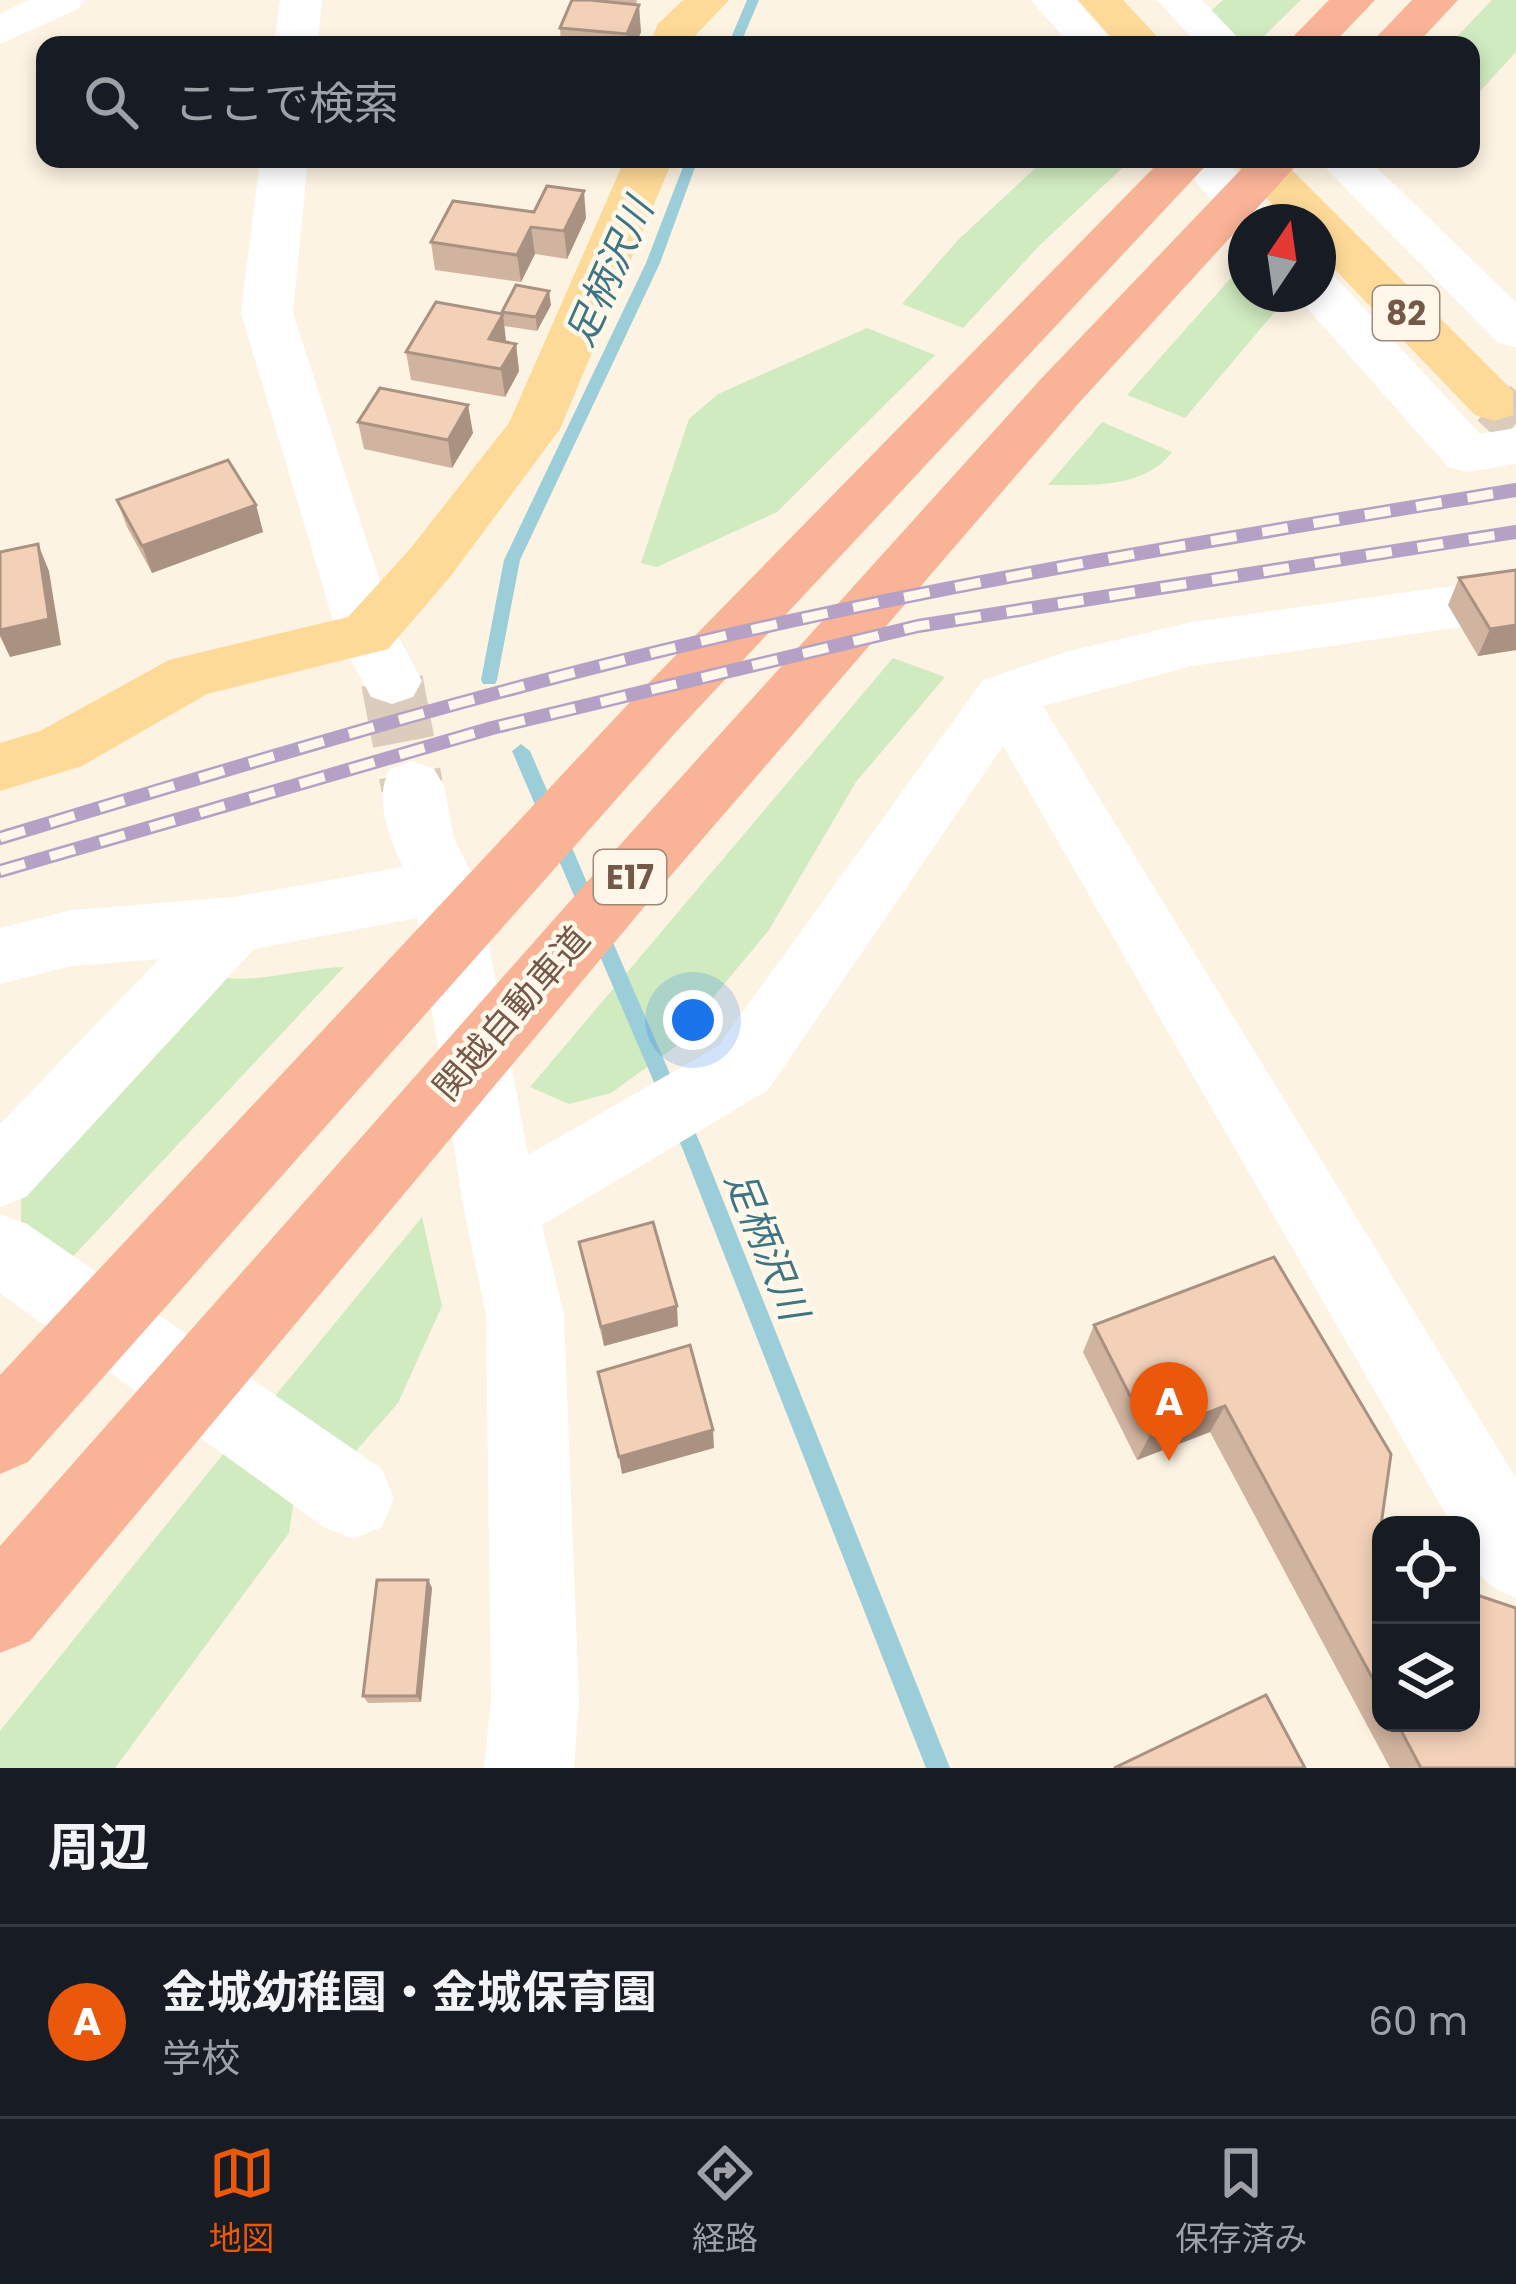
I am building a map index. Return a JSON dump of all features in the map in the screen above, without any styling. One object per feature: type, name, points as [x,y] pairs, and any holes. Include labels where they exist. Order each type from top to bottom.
[{"type":"highway","points":[[1316,36],[1354,0]]},
{"type":"highway","points":[[1400,36],[1437,0]]},
{"type":"highway","name":"E17","points":[[0,1434],[653,717],[944,408],[1179,168]]},
{"type":"highway","name":"関越自動車道","points":[[0,1611],[353,1193],[756,734],[1028,428],[1270,168]]},
{"type":"main road","points":[[673,36],[708,0]]},
{"type":"main road","points":[[1099,0],[1134,36]]},
{"type":"main road","points":[[0,767],[60,748],[190,676],[379,658],[430,562],[533,429],[645,168]]},
{"type":"main road","name":"82","points":[[1263,168],[1298,204]]},
{"type":"main road","name":"82","points":[[1336,243],[1505,425]]},
{"type":"street","points":[[0,31],[63,0]]},
{"type":"street","points":[[297,36],[301,0]]},
{"type":"street","points":[[1052,0],[1086,36]]},
{"type":"street","points":[[1184,2],[1215,36]]},
{"type":"street","points":[[283,168],[267,313],[379,658]]},
{"type":"street","points":[[1207,168],[1240,204]]},
{"type":"street","points":[[1349,168],[1516,331]]},
{"type":"street","points":[[1336,275],[1396,213]]},
{"type":"street","points":[[1336,309],[1467,454],[1505,425]]},
{"type":"street","points":[[501,1210],[742,1068],[1006,696],[1066,672],[1180,647],[1516,598]]},
{"type":"street","points":[[1006,696],[1516,1556]]},
{"type":"street","points":[[412,787],[422,838],[445,886],[501,1210],[525,1316],[535,1701],[529,1768]]},
{"type":"street","points":[[0,956],[72,938],[234,925],[445,886]]},
{"type":"street","points":[[0,1174],[234,925]]},
{"type":"street","points":[[0,1249],[353,1498]]},
{"type":"green space","points":[[1223,0],[1301,0],[1264,36],[1223,36],[1203,18]]},
{"type":"green space","points":[[1492,0],[1516,0],[1516,52],[1480,91],[1480,36],[1458,36]]},
{"type":"green space","points":[[1035,168],[1122,168],[1040,245],[963,328],[902,304],[958,240]]},
{"type":"green space","points":[[1228,281],[1228,312],[1275,312],[1185,418],[1127,395]]},
{"type":"green space","points":[[867,328],[935,355],[777,512],[657,567],[641,563],[689,419],[718,394]]},
{"type":"green space","points":[[1102,422],[1172,452],[1132,479],[1048,485]]},
{"type":"green space","points":[[893,658],[945,677],[856,782],[769,930],[715,995],[701,1028],[611,1093],[569,1104],[530,1087]]},
{"type":"green space","points":[[344,967],[66,1264],[21,1233],[21,1194],[224,978]]},
{"type":"green space","points":[[422,1217],[442,1306],[398,1403],[355,1452],[271,1401]]},
{"type":"green space","points":[[228,1448],[295,1493],[289,1533],[115,1768],[0,1768],[0,1731]]},
{"type":"building","points":[[572,0],[639,5],[627,34],[560,28]]},
{"type":"building","points":[[547,186],[584,191],[564,231],[531,227],[517,255],[431,242],[453,201],[534,212]]},
{"type":"building","points":[[516,285],[549,291],[536,317],[502,312]]},
{"type":"building","points":[[436,302],[503,314],[489,339],[516,344],[501,369],[406,352]]},
{"type":"building","points":[[380,388],[468,405],[448,440],[358,422]]},
{"type":"building","points":[[228,460],[256,505],[142,546],[117,500]]},
{"type":"building","points":[[38,544],[49,619],[0,630],[0,552]]},
{"type":"building","points":[[1516,570],[1516,625],[1490,629],[1459,578]]},
{"type":"building","points":[[653,1222],[677,1306],[601,1327],[579,1242]]},
{"type":"building","points":[[1274,1257],[1391,1454],[1382,1516],[1372,1516],[1372,1677],[1225,1406],[1150,1435],[1094,1325]]},
{"type":"building","points":[[690,1345],[713,1430],[619,1457],[598,1372]]},
{"type":"building","points":[[377,1580],[428,1580],[417,1696],[363,1696]]},
{"type":"building","points":[[1480,1596],[1516,1608],[1516,1768],[1421,1768],[1402,1732],[1480,1732]]},
{"type":"building","points":[[1266,1695],[1305,1768],[1114,1768]]},
{"type":"waterway","name":"足柄沢川","points":[[738,36],[753,0]]},
{"type":"waterway","name":"足柄沢川","points":[[489,680],[512,560],[653,263],[689,168]]},
{"type":"waterway","name":"足柄沢川","points":[[521,751],[693,1150],[938,1768]]},
{"type":"tunnel","points":[[1494,403],[1516,424]]},
{"type":"tunnel","points":[[392,681],[412,786]]},
{"type":"railway","points":[[0,838],[473,699],[663,650],[1042,571],[1516,490]]},
{"type":"railway","points":[[0,871],[492,728],[918,626],[1516,532]]},
{"type":"place","name":"金城幼稚園・金城保育園","points":[[1169,1461]]}]
